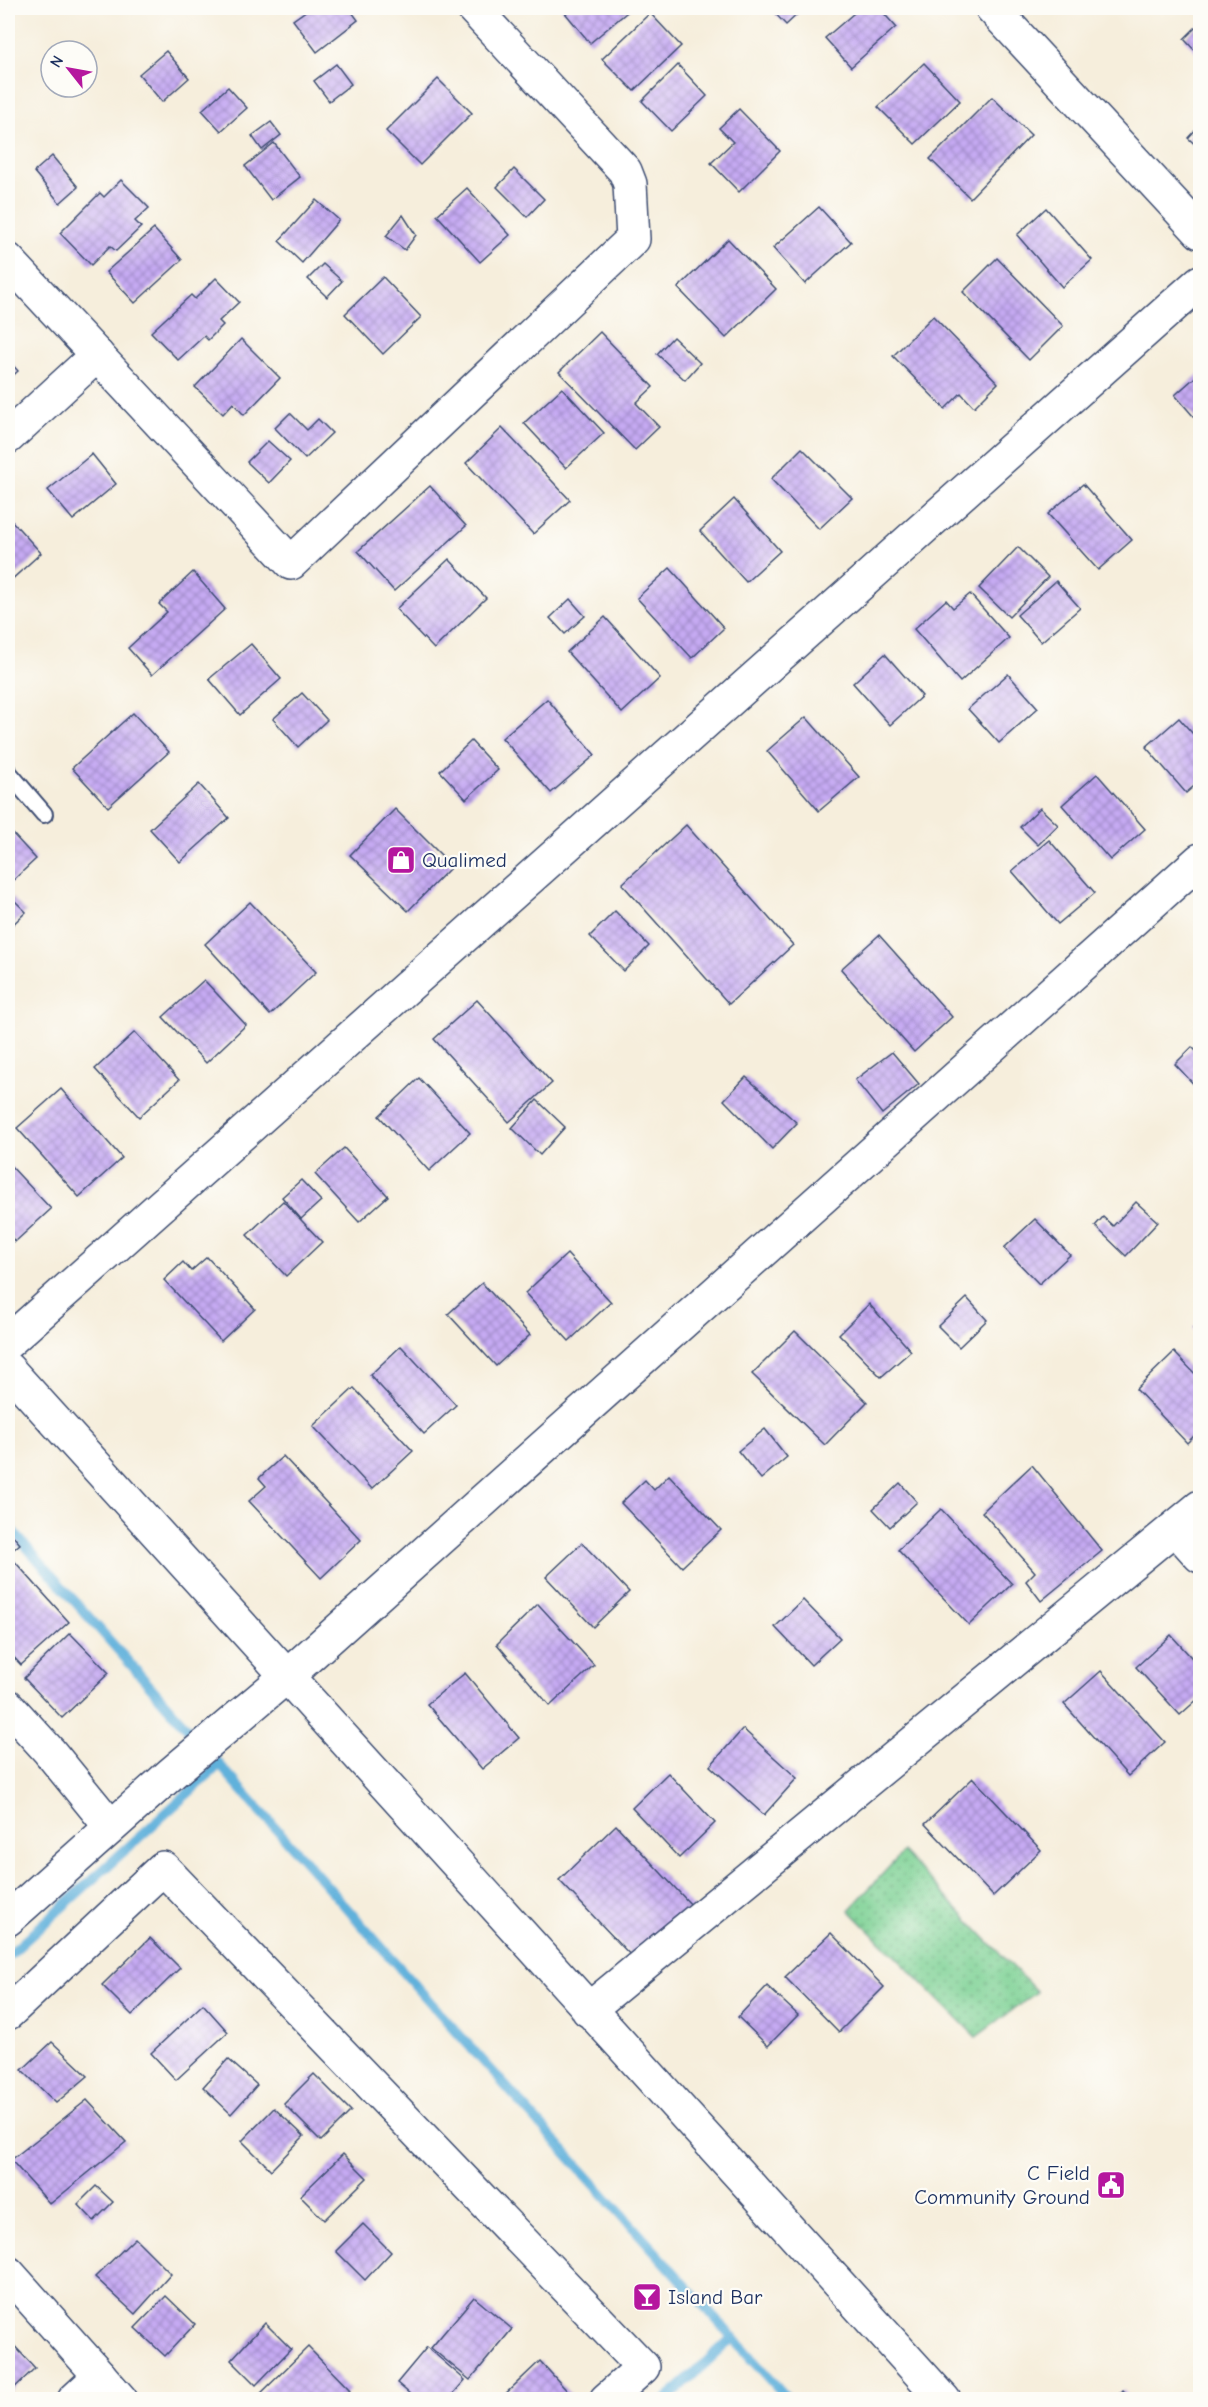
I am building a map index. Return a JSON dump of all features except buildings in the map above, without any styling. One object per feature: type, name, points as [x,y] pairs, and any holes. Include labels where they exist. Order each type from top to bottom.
[{"type":"street","points":[[8,260],[291,563],[633,239],[630,184],[625,171],[473,8]]},
{"type":"street","points":[[992,8],[1200,232]]},
{"type":"street","points":[[8,1342],[1200,282]]},
{"type":"street","points":[[8,437],[97,355]]},
{"type":"street","points":[[8,1919],[172,1773],[287,1676],[1200,860]]},
{"type":"street","points":[[8,1369],[944,2400]]},
{"type":"street","points":[[588,2010],[1200,1506]]},
{"type":"street","points":[[1175,1528],[1200,1556]]},
{"type":"street","points":[[8,1706],[49,1751],[111,1827]]},
{"type":"street","points":[[8,2013],[163,1868],[643,2367],[606,2400]]},
{"type":"street","points":[[8,2273],[110,2388],[74,2400]]},
{"type":"lane","points":[[8,772],[44,814]]},
{"type":"green space","points":[[903,1852],[1037,1992],[976,2037],[849,1910]]},
{"type":"waterway","points":[[8,1526],[446,2020],[789,2400]]},
{"type":"waterway","points":[[8,1956],[219,1765]]},
{"type":"waterway","points":[[666,2400],[733,2337]]},
{"type":"place","name":"Qualimed","points":[[401,860]]},
{"type":"place","name":"C Field Community Ground","points":[[1111,2185]]},
{"type":"place","name":"Island Bar","points":[[647,2297]]}]
